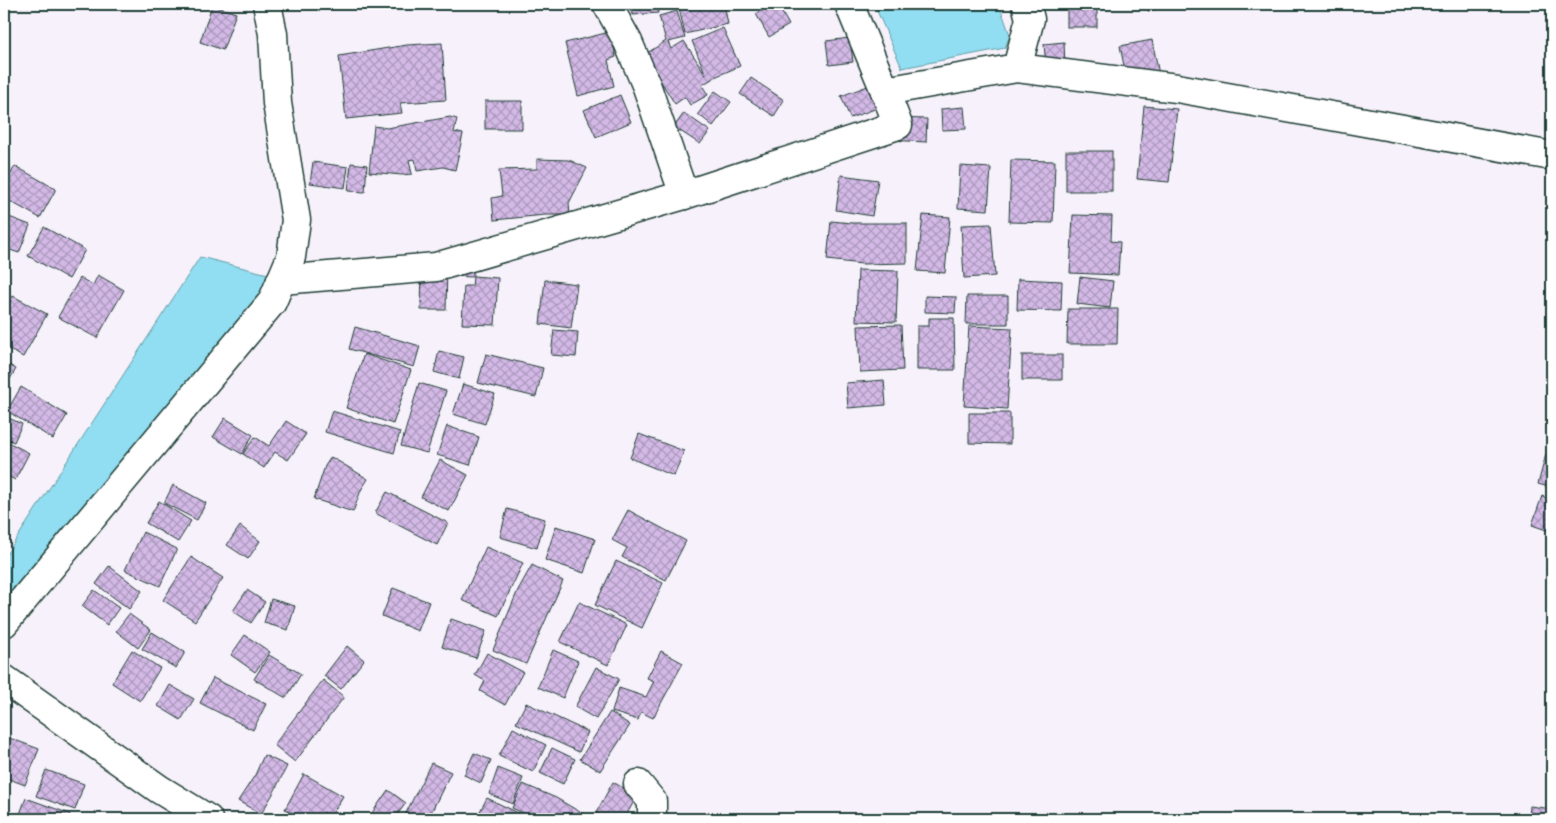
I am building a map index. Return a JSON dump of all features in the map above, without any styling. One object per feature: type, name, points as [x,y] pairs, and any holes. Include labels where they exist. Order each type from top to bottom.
[{"type":"street","points":[[4,623],[272,302],[291,257],[296,220],[278,102],[273,34],[267,4]]},
{"type":"street","points":[[607,4],[628,42],[647,87],[684,195]]},
{"type":"street","points":[[281,280],[436,267],[684,195],[898,125],[849,4]]},
{"type":"street","points":[[1017,68],[1030,19],[1026,4]]},
{"type":"street","points":[[885,91],[1017,68],[1177,88],[1552,156]]},
{"type":"street","points":[[4,679],[159,789],[208,819]]},
{"type":"street","points":[[638,784],[652,801],[652,819]]},
{"type":"water","points":[[874,4],[999,4],[1010,35],[1005,48],[902,68]]},
{"type":"water","points":[[200,257],[268,274],[264,292],[4,608],[4,558]]},
{"type":"building","points":[[632,4],[657,4],[658,13],[633,15]]},
{"type":"building","points":[[678,4],[724,4],[728,24],[685,34]]},
{"type":"building","points":[[777,4],[789,25],[769,37],[756,14]]},
{"type":"building","points":[[1067,4],[1097,4],[1097,27],[1067,27]]},
{"type":"building","points":[[1146,4],[1177,4],[1148,11]]},
{"type":"building","points":[[212,5],[236,13],[223,50],[200,42]]},
{"type":"building","points":[[677,11],[685,38],[668,42],[671,49],[684,41],[706,75],[692,41],[723,28],[740,66],[702,85],[708,95],[690,105],[685,97],[675,104],[644,55],[666,41],[659,16]]},
{"type":"building","points":[[610,32],[616,57],[608,60],[614,86],[578,96],[565,43]]},
{"type":"building","points":[[850,38],[853,62],[829,65],[826,41]]},
{"type":"building","points":[[1152,40],[1160,79],[1128,85],[1120,46]]},
{"type":"building","points":[[1064,42],[1065,65],[1046,66],[1044,44]]},
{"type":"building","points":[[442,43],[446,100],[400,103],[402,113],[346,119],[339,56],[407,45]]},
{"type":"building","points":[[751,78],[784,100],[774,116],[740,94]]},
{"type":"building","points":[[873,84],[886,105],[850,118],[841,96]]},
{"type":"building","points":[[715,91],[731,102],[713,126],[698,114]]},
{"type":"building","points":[[620,95],[631,122],[596,137],[584,110]]},
{"type":"building","points":[[485,101],[522,101],[522,129],[485,129]]},
{"type":"building","points":[[1144,106],[1177,109],[1169,182],[1137,179]]},
{"type":"building","points":[[964,107],[966,129],[942,130],[941,109]]},
{"type":"building","points":[[684,113],[710,131],[700,144],[674,127]]},
{"type":"building","points":[[450,117],[457,119],[454,132],[463,134],[455,170],[443,167],[417,171],[415,159],[409,160],[412,174],[369,172],[374,126],[387,128]]},
{"type":"building","points":[[890,118],[927,119],[926,142],[889,140]]},
{"type":"building","points":[[1066,151],[1112,151],[1112,191],[1066,191]]},
{"type":"building","points":[[537,159],[569,160],[587,168],[569,203],[570,215],[545,215],[494,220],[492,198],[502,196],[499,170],[537,169]]},
{"type":"building","points":[[1011,160],[1055,161],[1053,223],[1009,222]]},
{"type":"building","points":[[313,162],[348,167],[345,188],[310,183]]},
{"type":"building","points":[[351,163],[367,165],[365,192],[348,191]]},
{"type":"building","points":[[15,166],[56,189],[40,218],[4,198],[4,186]]},
{"type":"building","points":[[960,166],[991,168],[988,210],[958,208]]},
{"type":"building","points":[[841,175],[878,180],[872,216],[836,210]]},
{"type":"building","points":[[4,215],[30,225],[19,253],[4,248]]},
{"type":"building","points":[[923,215],[950,217],[945,273],[917,271]]},
{"type":"building","points":[[1073,215],[1112,216],[1111,241],[1120,242],[1118,275],[1070,273]]},
{"type":"building","points":[[831,221],[907,223],[907,263],[862,264],[827,260]]},
{"type":"building","points":[[991,224],[995,276],[964,278],[961,225]]},
{"type":"building","points":[[44,227],[85,250],[69,279],[28,256]]},
{"type":"building","points":[[474,258],[473,276],[498,278],[495,325],[462,324],[464,286],[472,286],[473,277],[448,276]]},
{"type":"building","points":[[422,266],[447,266],[446,310],[421,310]]},
{"type":"building","points":[[858,270],[898,271],[896,322],[856,321]]},
{"type":"building","points":[[98,275],[124,290],[97,338],[58,317],[80,278],[93,285]]},
{"type":"building","points":[[1080,277],[1113,281],[1110,308],[1077,304]]},
{"type":"building","points":[[1018,279],[1062,281],[1061,311],[1017,310]]},
{"type":"building","points":[[545,280],[577,284],[571,328],[540,324]]},
{"type":"building","points":[[13,296],[47,314],[23,357],[4,347],[4,313]]},
{"type":"building","points":[[925,296],[956,297],[955,313],[925,312]]},
{"type":"building","points":[[967,296],[1008,296],[1008,324],[966,324]]},
{"type":"building","points":[[1068,309],[1118,309],[1117,344],[1067,344]]},
{"type":"building","points":[[929,318],[954,318],[955,370],[917,370],[917,326],[929,326]]},
{"type":"building","points":[[901,325],[903,370],[860,372],[858,326]]},
{"type":"building","points":[[969,326],[1012,328],[1007,409],[964,406]]},
{"type":"building","points":[[355,327],[420,346],[414,367],[349,349]]},
{"type":"building","points":[[554,330],[578,332],[576,357],[551,355]]},
{"type":"building","points":[[439,351],[464,357],[459,379],[434,372]]},
{"type":"building","points":[[364,354],[411,370],[393,424],[346,408]]},
{"type":"building","points":[[486,354],[543,368],[536,397],[478,383]]},
{"type":"building","points":[[1022,355],[1062,355],[1062,380],[1022,380]]},
{"type":"building","points":[[4,362],[16,369],[4,389]]},
{"type":"building","points":[[884,380],[886,405],[848,408],[846,383]]},
{"type":"building","points":[[419,383],[446,391],[427,453],[401,446]]},
{"type":"building","points":[[463,384],[495,394],[485,424],[453,414]]},
{"type":"building","points":[[21,387],[67,415],[53,439],[7,411]]},
{"type":"building","points":[[332,411],[400,432],[394,453],[325,432]]},
{"type":"building","points":[[969,413],[1010,413],[1010,444],[969,443]]},
{"type":"building","points":[[4,416],[22,424],[14,442],[4,438]]},
{"type":"building","points":[[225,418],[253,435],[242,454],[213,437]]},
{"type":"building","points":[[286,421],[306,434],[288,460],[275,452],[264,468],[243,454],[255,437],[269,446]]},
{"type":"building","points":[[447,426],[479,437],[470,465],[437,455]]},
{"type":"building","points":[[639,434],[684,451],[674,476],[630,458]]},
{"type":"building","points":[[4,440],[29,453],[15,480],[4,474]]},
{"type":"building","points":[[1548,447],[1552,448],[1552,488],[1538,484]]},
{"type":"building","points":[[331,457],[368,479],[361,490],[353,512],[314,499],[325,466]]},
{"type":"building","points":[[440,460],[468,475],[449,511],[421,497]]},
{"type":"building","points":[[173,485],[206,503],[197,520],[164,503]]},
{"type":"building","points":[[387,492],[448,523],[437,545],[375,513]]},
{"type":"building","points":[[1542,496],[1552,500],[1552,532],[1532,525]]},
{"type":"building","points":[[159,501],[191,521],[178,542],[146,523]]},
{"type":"building","points":[[507,509],[545,519],[537,548],[500,537]]},
{"type":"building","points":[[628,510],[686,541],[666,580],[622,557],[627,548],[612,540]]},
{"type":"building","points":[[240,526],[260,541],[248,559],[227,545]]},
{"type":"building","points":[[556,526],[595,539],[584,573],[545,560]]},
{"type":"building","points":[[143,532],[177,549],[160,586],[125,570]]},
{"type":"building","points":[[486,547],[523,563],[498,616],[462,600]]},
{"type":"building","points":[[191,557],[223,578],[195,621],[163,600]]},
{"type":"building","points":[[616,561],[663,583],[642,628],[595,605]]},
{"type":"building","points":[[532,565],[563,581],[526,664],[493,650],[518,590]]},
{"type":"building","points":[[109,566],[142,591],[129,609],[96,584]]},
{"type":"building","points":[[393,588],[429,602],[418,631],[382,616]]},
{"type":"building","points":[[94,590],[119,608],[107,625],[82,606]]},
{"type":"building","points":[[247,590],[265,602],[251,623],[233,611]]},
{"type":"building","points":[[271,599],[295,606],[288,630],[264,623]]},
{"type":"building","points":[[579,602],[627,625],[608,665],[560,642]]},
{"type":"building","points":[[129,614],[151,630],[138,648],[116,631]]},
{"type":"building","points":[[451,619],[486,631],[476,658],[442,647]]},
{"type":"building","points":[[152,632],[185,652],[176,668],[142,649]]},
{"type":"building","points":[[245,635],[270,652],[255,672],[231,655]]},
{"type":"building","points":[[347,646],[364,660],[341,689],[324,676]]},
{"type":"building","points":[[132,650],[160,668],[140,701],[112,683]]},
{"type":"building","points":[[553,650],[578,661],[563,698],[538,687]]},
{"type":"building","points":[[661,651],[683,663],[653,718],[641,712],[638,720],[612,712],[619,688],[646,697],[654,681],[647,678]]},
{"type":"building","points":[[487,653],[523,672],[505,705],[480,691],[485,681],[475,675]]},
{"type":"building","points":[[269,655],[301,674],[286,698],[254,679]]},
{"type":"building","points":[[596,667],[619,679],[596,719],[575,707]]},
{"type":"building","points":[[213,678],[266,704],[253,730],[200,703]]},
{"type":"building","points":[[323,680],[344,697],[295,762],[274,745]]},
{"type":"building","points":[[170,685],[194,699],[181,720],[158,706]]},
{"type":"building","points":[[526,703],[588,732],[579,752],[516,723]]},
{"type":"building","points":[[610,712],[630,725],[600,771],[580,759]]},
{"type":"building","points":[[513,728],[546,745],[533,772],[499,756]]},
{"type":"building","points":[[4,736],[39,749],[25,785],[4,777]]},
{"type":"building","points":[[552,748],[575,759],[563,784],[540,773]]},
{"type":"building","points":[[474,753],[491,760],[481,783],[464,775]]},
{"type":"building","points":[[264,755],[287,766],[261,814],[238,801],[255,775]]},
{"type":"building","points":[[431,763],[451,772],[428,819],[409,819],[404,817]]},
{"type":"building","points":[[498,768],[523,778],[513,804],[489,794]]},
{"type":"building","points":[[46,770],[84,784],[75,810],[36,796]]},
{"type":"building","points":[[304,774],[343,796],[331,816],[324,812],[319,819],[300,819],[285,809]]},
{"type":"building","points":[[613,782],[637,796],[624,819],[608,819],[596,813]]},
{"type":"building","points":[[523,784],[556,798],[592,819],[537,819],[512,808]]},
{"type":"building","points":[[388,790],[406,803],[394,819],[381,819],[372,813]]},
{"type":"building","points":[[26,798],[70,814],[68,819],[18,819]]},
{"type":"building","points":[[487,798],[531,819],[481,819],[477,817]]},
{"type":"building","points":[[1530,806],[1552,809],[1552,819],[1529,819]]}]
